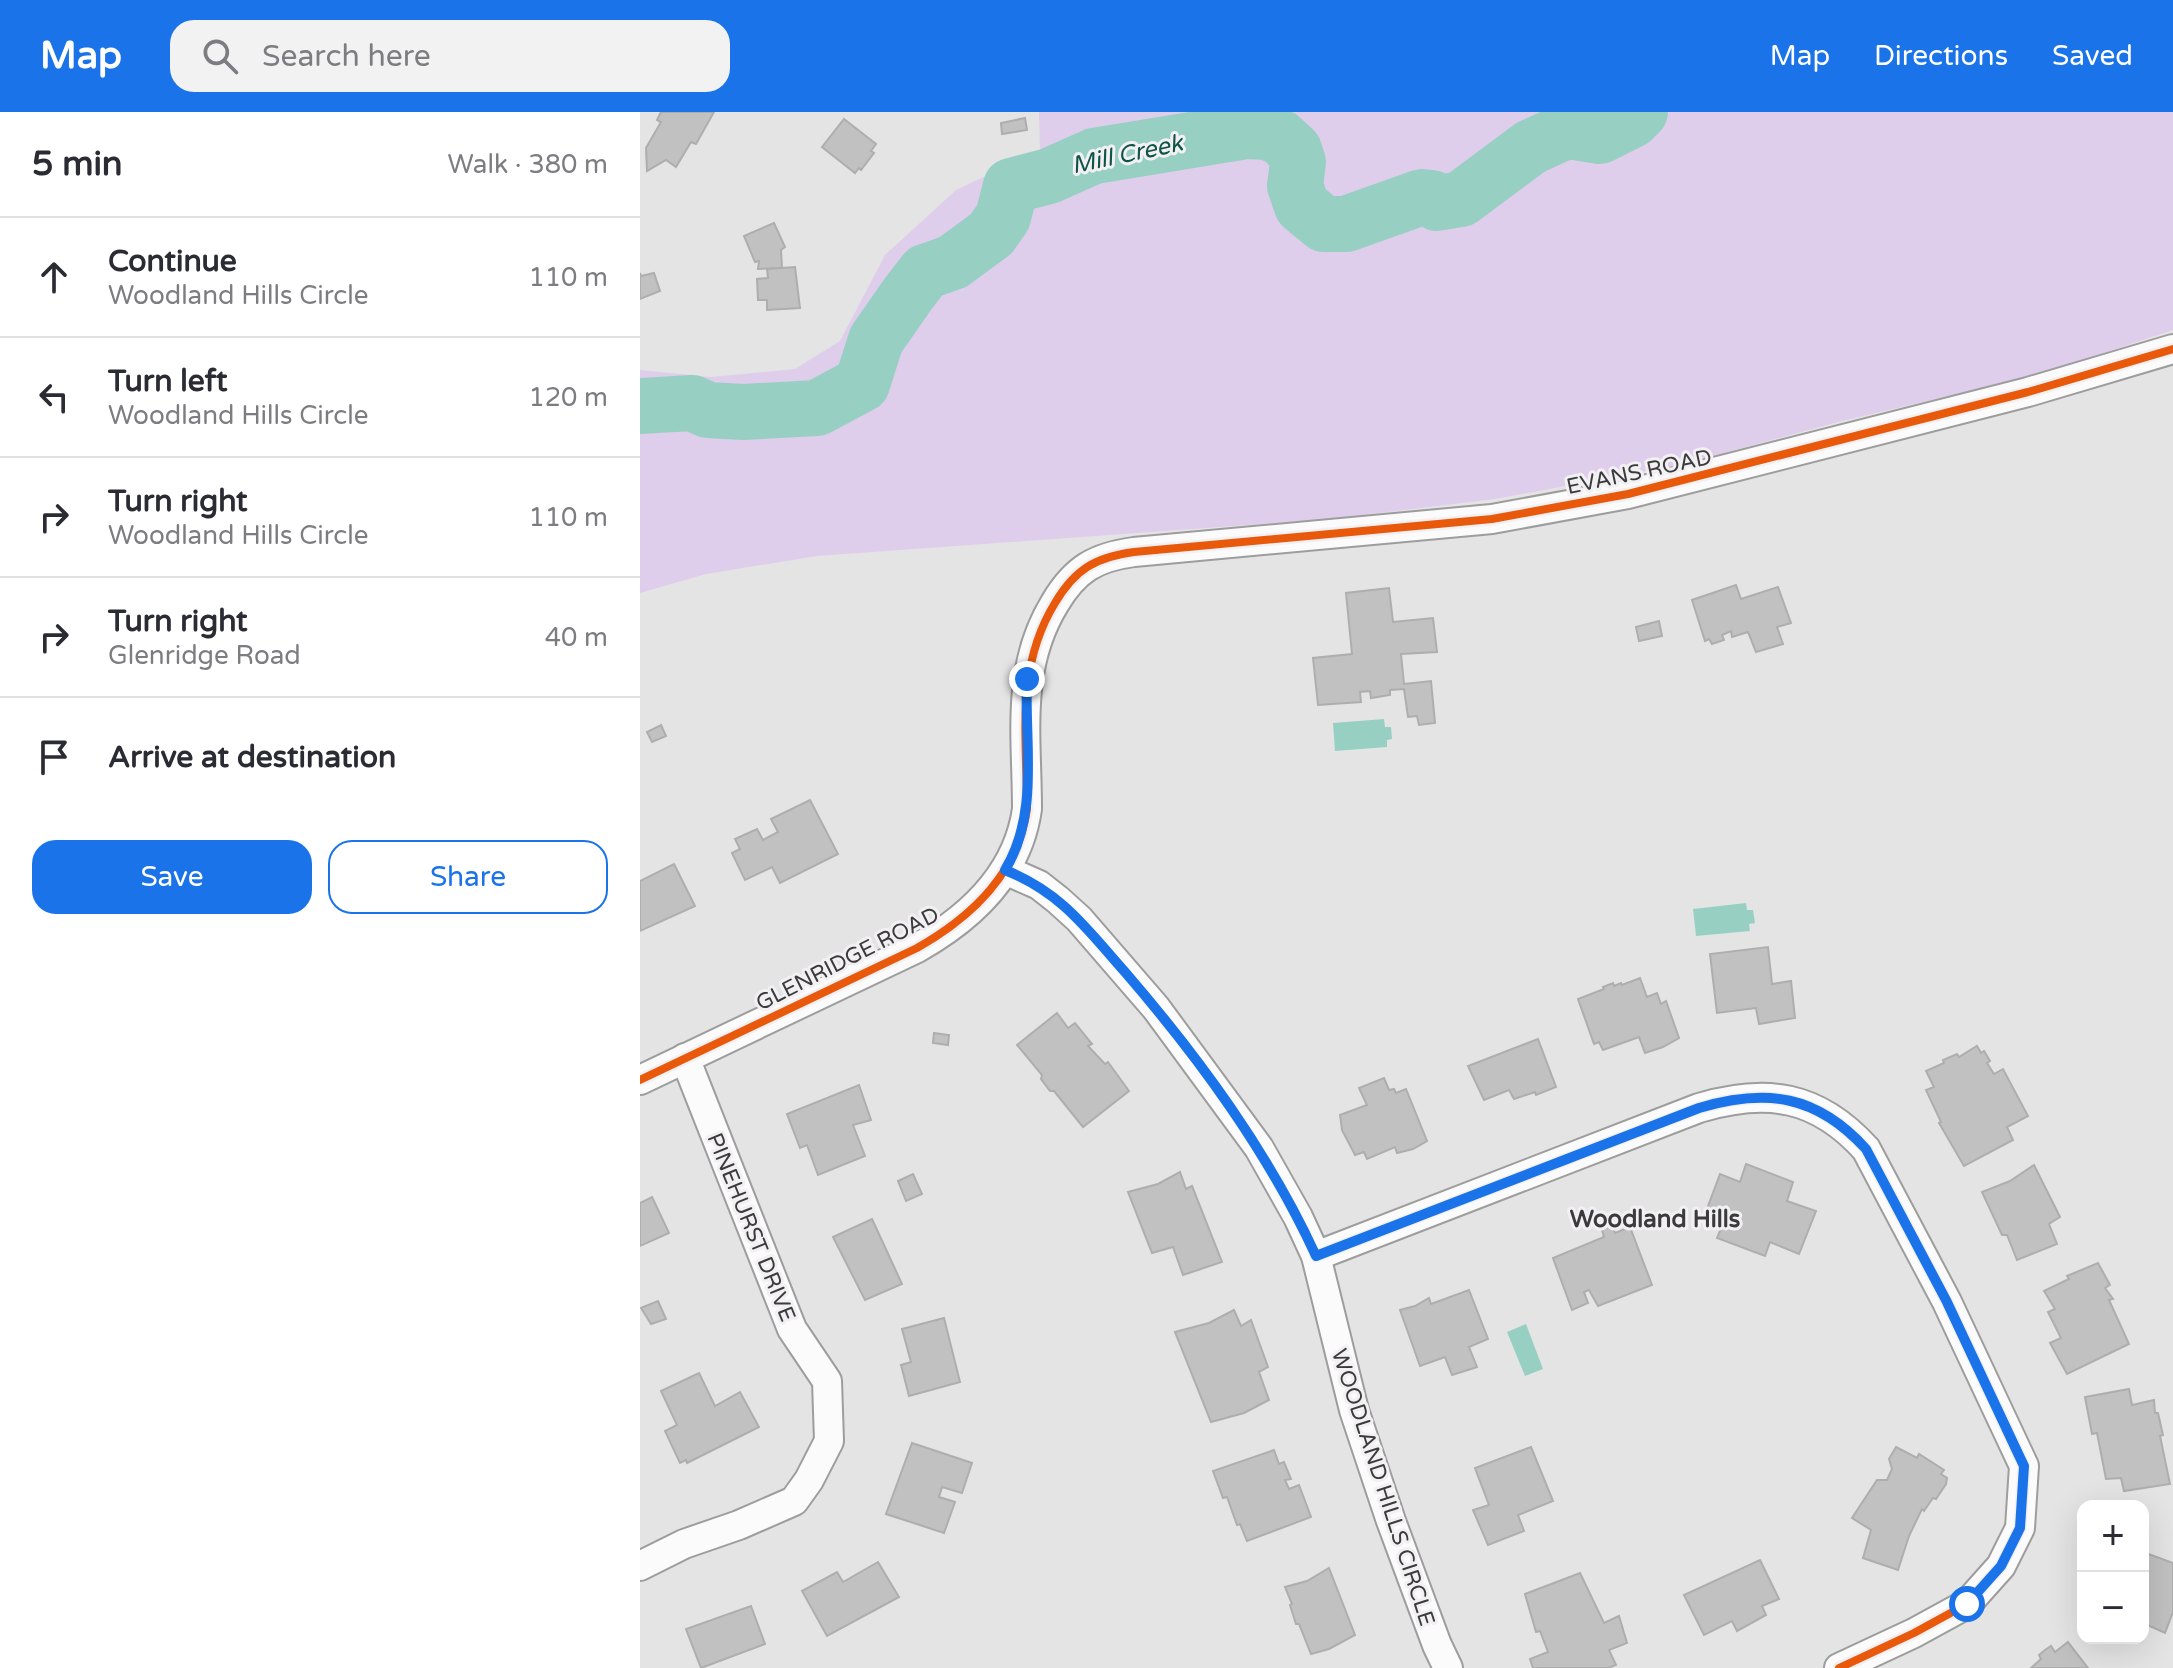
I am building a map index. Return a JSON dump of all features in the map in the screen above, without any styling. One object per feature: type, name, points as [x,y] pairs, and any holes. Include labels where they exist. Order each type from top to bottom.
[{"type":"street","name":"EVANS ROAD","points":[[1100,558],[1134,552],[1492,519],[1628,494],[2028,392],[2173,349]]},
{"type":"street","name":"GLENRIDGE ROAD","points":[[640,1080],[935,938],[981,902],[1005,870],[1021,838],[1027,809],[1026,701],[1030,657],[1037,635],[1061,592],[1075,576],[1100,558]]},
{"type":"street","name":"WOODLAND HILLS CIRCLE","points":[[1005,870],[1039,885],[1079,919],[1156,1008],[1259,1148],[1298,1217],[1316,1256],[1354,1410],[1391,1521],[1448,1668]]},
{"type":"street","name":"PINEHURST DRIVE","points":[[640,1566],[684,1544],[794,1501],[829,1441],[827,1381],[788,1319],[685,1058]]},
{"type":"street","points":[[1316,1256],[1699,1108],[1734,1098],[1773,1097],[1808,1105],[1852,1134],[1866,1149],[1947,1302],[2024,1466],[2020,1528],[2001,1566],[1967,1604],[1839,1668]]},
{"type":"shaded area","points":[[1039,112],[2173,112],[2173,330],[2040,374],[1838,422],[1679,465],[1495,499],[1330,519],[817,556],[706,574],[640,593],[640,370],[711,377],[795,369],[840,341],[885,255],[956,190],[1040,150]]},
{"type":"shaded area","points":[[1384,719],[1385,727],[1391,727],[1392,739],[1387,740],[1387,747],[1335,751],[1333,723]]},
{"type":"shaded area","points":[[1746,903],[1747,910],[1753,910],[1755,923],[1749,924],[1750,931],[1696,936],[1693,909]]},
{"type":"shaded area","points":[[1526,1324],[1543,1369],[1525,1376],[1507,1332]]},
{"type":"building","points":[[661,112],[714,112],[696,144],[691,142],[676,167],[666,160],[647,171],[646,148],[661,122],[657,120]]},
{"type":"building","points":[[1025,118],[1027,130],[1002,134],[1001,123]]},
{"type":"building","points":[[844,119],[876,144],[871,151],[874,153],[855,173],[822,147]]},
{"type":"building","points":[[774,223],[785,247],[781,250],[782,268],[758,269],[759,261],[755,262],[744,236]]},
{"type":"building","points":[[795,267],[800,308],[767,310],[767,300],[758,300],[757,279],[768,278],[767,269]]},
{"type":"building","points":[[640,273],[641,276],[654,273],[660,291],[640,299]]},
{"type":"building","points":[[1736,585],[1741,599],[1778,587],[1791,623],[1777,627],[1783,644],[1756,652],[1748,632],[1732,637],[1731,631],[1722,635],[1724,640],[1712,644],[1709,639],[1705,641],[1692,600]]},
{"type":"building","points":[[1389,588],[1393,622],[1433,618],[1437,652],[1401,654],[1404,684],[1431,681],[1435,723],[1419,725],[1417,716],[1408,717],[1404,689],[1390,690],[1390,695],[1371,698],[1370,691],[1360,692],[1361,702],[1318,705],[1313,658],[1352,654],[1346,593]]},
{"type":"building","points":[[1659,621],[1662,636],[1639,641],[1636,627]]},
{"type":"building","points":[[661,725],[666,736],[652,742],[647,732]]},
{"type":"building","points":[[810,800],[838,854],[780,883],[772,867],[745,880],[732,853],[740,849],[735,839],[757,829],[763,840],[778,832],[771,819]]},
{"type":"building","points":[[674,864],[695,906],[640,931],[640,881]]},
{"type":"building","points":[[1768,947],[1772,984],[1791,981],[1795,1018],[1759,1024],[1756,1008],[1717,1013],[1710,954]]},
{"type":"building","points":[[1640,978],[1647,997],[1657,993],[1661,1004],[1666,1001],[1679,1038],[1645,1053],[1639,1037],[1603,1050],[1599,1042],[1594,1044],[1578,999],[1613,983],[1614,986],[1622,985]]},
{"type":"building","points":[[1057,1013],[1068,1028],[1075,1023],[1092,1044],[1088,1046],[1105,1064],[1108,1062],[1129,1091],[1083,1127],[1054,1091],[1050,1091],[1041,1079],[1042,1075],[1017,1045]]},
{"type":"building","points":[[934,1033],[949,1035],[948,1045],[933,1043]]},
{"type":"building","points":[[1538,1039],[1556,1087],[1514,1099],[1509,1090],[1484,1100],[1468,1066]]},
{"type":"building","points":[[1977,1046],[1981,1053],[1984,1051],[1994,1074],[2003,1069],[2028,1116],[2007,1127],[2013,1140],[1964,1166],[1939,1123],[1926,1090],[1934,1087],[1926,1071]]},
{"type":"building","points":[[1384,1078],[1389,1090],[1394,1089],[1396,1093],[1406,1089],[1427,1141],[1413,1149],[1397,1153],[1395,1147],[1367,1159],[1364,1152],[1355,1155],[1342,1130],[1340,1115],[1367,1105],[1359,1088]]},
{"type":"building","points":[[859,1085],[871,1120],[853,1125],[865,1156],[818,1175],[807,1145],[800,1148],[787,1114]]},
{"type":"building","points":[[1746,1164],[1793,1182],[1787,1201],[1816,1211],[1799,1254],[1770,1242],[1765,1256],[1717,1238],[1723,1224],[1704,1217],[1720,1174],[1740,1182]]},
{"type":"building","points":[[2034,1165],[2060,1217],[2049,1224],[2057,1244],[2017,1260],[2007,1235],[2002,1235],[1982,1192],[2010,1181]]},
{"type":"building","points":[[1180,1172],[1186,1189],[1192,1186],[1222,1262],[1183,1275],[1173,1247],[1152,1253],[1128,1192],[1158,1184]]},
{"type":"building","points":[[913,1174],[922,1194],[906,1201],[898,1181]]},
{"type":"building","points":[[652,1197],[669,1233],[640,1246],[640,1203]]},
{"type":"building","points":[[872,1219],[902,1284],[865,1300],[833,1237]]},
{"type":"building","points":[[1612,1225],[1615,1233],[1630,1227],[1652,1285],[1598,1306],[1589,1290],[1584,1292],[1588,1303],[1572,1310],[1553,1258],[1604,1237],[1602,1230]]},
{"type":"building","points":[[2098,1263],[2110,1285],[2105,1288],[2113,1299],[2109,1300],[2129,1344],[2067,1374],[2050,1343],[2061,1338],[2048,1312],[2055,1309],[2044,1291],[2069,1279],[2067,1276]]},
{"type":"building","points":[[1469,1290],[1488,1339],[1469,1347],[1477,1367],[1452,1375],[1445,1357],[1420,1366],[1400,1310],[1429,1298],[1431,1304]]},
{"type":"building","points":[[658,1301],[666,1319],[651,1324],[641,1308]]},
{"type":"building","points":[[1234,1310],[1241,1326],[1251,1320],[1268,1367],[1259,1372],[1269,1400],[1244,1413],[1211,1422],[1175,1332],[1209,1323]]},
{"type":"building","points":[[944,1318],[960,1382],[909,1396],[901,1365],[911,1362],[902,1329]]},
{"type":"building","points":[[699,1373],[715,1406],[740,1392],[759,1427],[687,1463],[686,1460],[680,1463],[665,1431],[677,1425],[661,1391]]},
{"type":"building","points":[[2129,1389],[2132,1405],[2154,1400],[2170,1484],[2124,1491],[2121,1478],[2106,1479],[2097,1433],[2092,1434],[2085,1397]]},
{"type":"building","points":[[912,1443],[972,1463],[962,1493],[942,1487],[939,1497],[955,1502],[944,1533],[886,1514]]},
{"type":"building","points":[[1531,1447],[1553,1501],[1518,1515],[1524,1531],[1488,1545],[1473,1510],[1489,1505],[1475,1468]]},
{"type":"building","points":[[1896,1447],[1917,1458],[1919,1454],[1944,1470],[1941,1474],[1947,1478],[1936,1499],[1933,1498],[1924,1511],[1922,1509],[1898,1570],[1863,1558],[1871,1530],[1852,1518],[1877,1480],[1887,1480],[1892,1469],[1889,1459]]},
{"type":"building","points":[[1274,1450],[1279,1464],[1284,1462],[1291,1479],[1285,1480],[1289,1489],[1299,1485],[1311,1517],[1247,1541],[1240,1524],[1237,1525],[1227,1497],[1223,1498],[1213,1471]]},
{"type":"building","points":[[2149,1554],[2173,1563],[2173,1612],[2165,1633],[2149,1626]]},
{"type":"building","points":[[1760,1560],[1779,1599],[1762,1606],[1766,1615],[1737,1631],[1732,1621],[1704,1635],[1684,1595]]},
{"type":"building","points":[[878,1562],[899,1597],[827,1636],[802,1591],[837,1572],[843,1582]]},
{"type":"building","points":[[1329,1568],[1355,1635],[1329,1649],[1311,1654],[1299,1624],[1296,1624],[1285,1587],[1307,1581]]},
{"type":"building","points":[[1580,1573],[1604,1623],[1619,1616],[1627,1643],[1609,1650],[1616,1665],[1608,1668],[1533,1668],[1530,1659],[1548,1652],[1540,1631],[1536,1632],[1525,1594]]},
{"type":"building","points":[[751,1606],[765,1644],[701,1668],[686,1629]]},
{"type":"building","points":[[2068,1642],[2088,1668],[2031,1668],[2045,1650],[2051,1646],[2055,1652]]},
{"type":"waterway","name":"Mill Creek","points":[[640,406],[692,403],[708,410],[743,412],[817,408],[862,384],[876,340],[908,294],[925,272],[953,262],[991,234],[1003,217],[1011,186],[1049,176],[1094,156],[1246,131],[1268,132],[1281,138],[1294,150],[1298,162],[1295,186],[1302,206],[1324,224],[1346,224],[1422,197],[1432,198],[1437,203],[1461,199],[1531,147],[1569,131],[1600,136],[1632,120],[1640,112]]},
{"type":"cycle path","points":[[640,1080],[917,948],[956,922],[989,891],[1014,853],[1027,809],[1026,703],[1034,652],[1042,628],[1070,581],[1098,561],[1134,552],[1492,519],[1628,494],[2028,392],[2173,349]]},
{"type":"cycle path","points":[[1316,1256],[1699,1108],[1724,1102],[1747,1098],[1790,1101],[1810,1107],[1848,1131],[1866,1149],[1947,1302],[2024,1466],[2020,1528],[2001,1566],[1967,1604],[1839,1668]]},
{"type":"district","name":"Woodland Hills","points":[[1655,1219]]},
{"type":"route","points":[[1027,679],[1027,809],[1021,838],[1005,870],[1039,885],[1079,919],[1190,1050],[1259,1148],[1316,1256],[1699,1108],[1734,1098],[1773,1097],[1808,1105],[1852,1134],[1866,1149],[1947,1302],[2024,1466],[2020,1528],[2001,1566],[1967,1604]]}]
